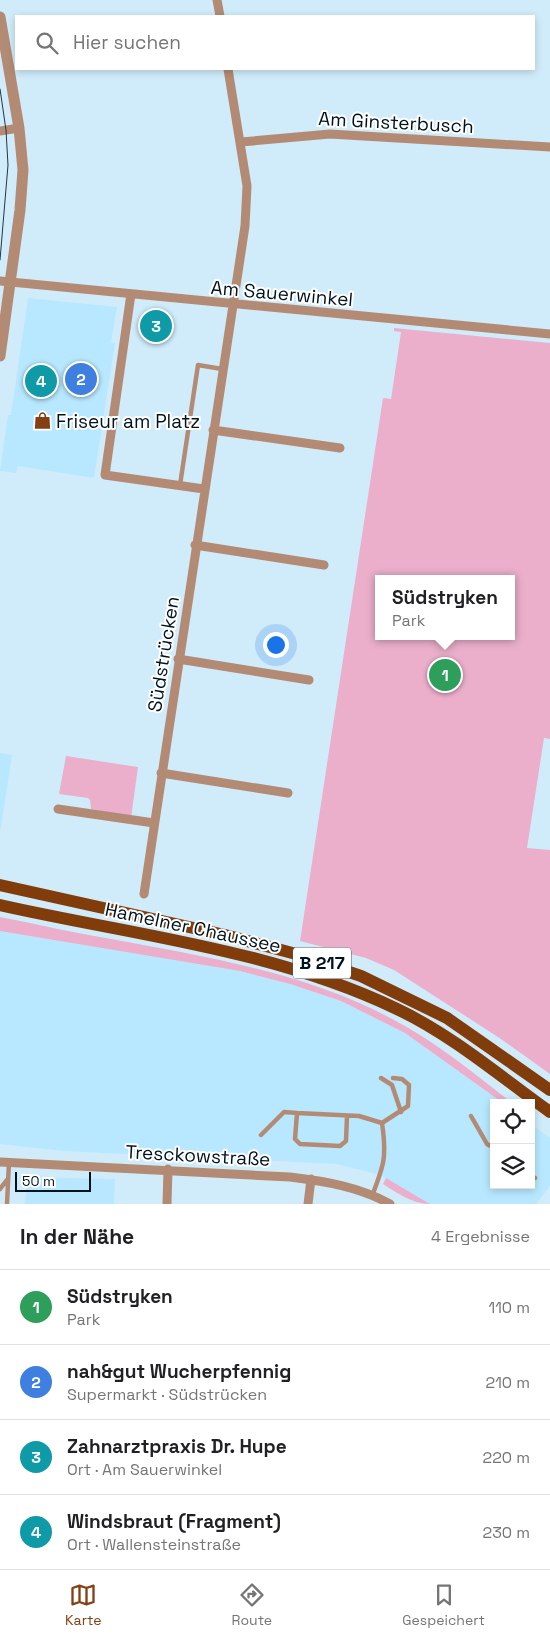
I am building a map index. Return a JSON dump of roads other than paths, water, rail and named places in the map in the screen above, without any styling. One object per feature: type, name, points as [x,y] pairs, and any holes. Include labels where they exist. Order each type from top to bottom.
[{"type":"main road","name":"Hamelner Chaussee","points":[[0,885],[225,935],[296,954],[361,976],[446,1018],[550,1090]]},
{"type":"main road","name":"Hamelner Chaussee","points":[[0,905],[237,953],[295,969],[356,990],[420,1020],[550,1112]]},
{"type":"street","points":[[217,0],[220,15]]},
{"type":"street","points":[[0,17],[19,128],[23,184],[6,282],[0,356]]},
{"type":"street","name":"Südstrücken","points":[[144,894],[195,545],[245,226],[247,186],[228,70]]},
{"type":"street","points":[[0,131],[19,128]]},
{"type":"street","name":"Am Ginsterbusch","points":[[241,142],[330,134],[550,147]]},
{"type":"street","name":"Am Sauerwinkel","points":[[6,282],[550,334]]},
{"type":"street","points":[[131,294],[105,475],[204,489]]},
{"type":"street","points":[[213,430],[340,448]]},
{"type":"street","points":[[195,545],[324,565]]},
{"type":"street","points":[[178,659],[309,680]]},
{"type":"street","points":[[161,772],[288,793]]},
{"type":"street","points":[[58,809],[154,823]]},
{"type":"street","name":"Tresckowstraße","points":[[5,1162],[168,1169],[310,1180],[372,1196],[390,1204]]},
{"type":"street","points":[[167,1204],[168,1169]]},
{"type":"street","points":[[308,1204],[310,1180]]},
{"type":"lane","points":[[180,486],[198,365],[222,369]]},
{"type":"lane","points":[[381,1078],[392,1085],[401,1112]]},
{"type":"lane","points":[[261,1135],[284,1112],[359,1116],[382,1123],[408,1106],[409,1085],[402,1079],[393,1078]]},
{"type":"lane","points":[[297,1113],[295,1139],[300,1144],[340,1146],[346,1140],[347,1116]]},
{"type":"lane","points":[[471,1116],[487,1144],[490,1146]]},
{"type":"lane","points":[[372,1196],[385,1160],[386,1149],[382,1123]]},
{"type":"lane","points":[[5,1162],[8,1179],[7,1204]]},
{"type":"lane","points":[[0,1189],[8,1179]]},
{"type":"tram line","points":[[0,89],[6,130],[8,165],[0,260]]},
{"type":"place","name":"Zahnarztpraxis Dr. Hupe","points":[[156,326]]},
{"type":"place","name":"nah&gut Wucherpfennig","points":[[81,379]]},
{"type":"place","name":"Windsbraut (Fragment)","points":[[41,381]]},
{"type":"place","name":"Friseur am Platz","points":[[42,421]]},
{"type":"place","name":"Südstryken","points":[[445,675]]}]
